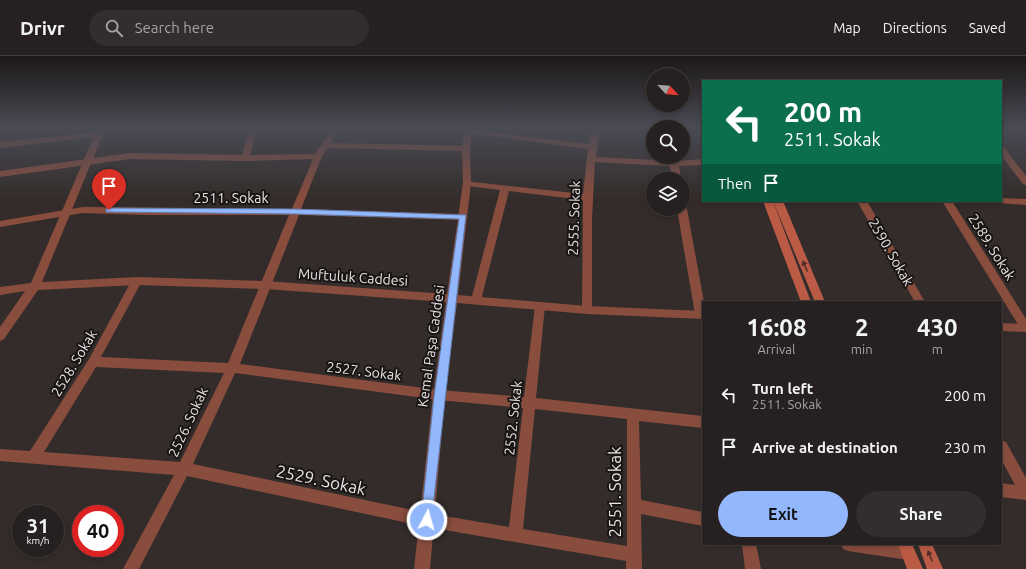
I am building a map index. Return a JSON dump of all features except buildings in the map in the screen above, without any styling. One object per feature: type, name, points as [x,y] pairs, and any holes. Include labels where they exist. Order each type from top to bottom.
[{"type":"main road","points":[[768,202],[806,301]]},
{"type":"main road","points":[[778,202],[820,301]]},
{"type":"main road","points":[[925,545],[935,569]]},
{"type":"main road","points":[[907,549],[915,569]]},
{"type":"street","points":[[0,336],[35,286],[91,151]]},
{"type":"street","points":[[245,158],[247,151]]},
{"type":"street","name":"2526. Sokak","points":[[131,569],[184,469],[232,368],[294,212],[321,151]]},
{"type":"street","name":"Kemal Paşa Caddesi","points":[[422,569],[439,396],[453,299],[467,183],[466,151]]},
{"type":"street","name":"2555. Sokak","points":[[586,310],[588,198],[592,151]]},
{"type":"street","points":[[1003,153],[1026,182]]},
{"type":"street","points":[[0,174],[130,156],[245,158],[318,156]]},
{"type":"street","points":[[591,160],[646,163]]},
{"type":"street","points":[[690,163],[702,162]]},
{"type":"street","points":[[674,164],[676,172]]},
{"type":"street","points":[[467,183],[588,198]]},
{"type":"street","points":[[476,300],[505,188]]},
{"type":"street","points":[[1002,200],[1026,202]]},
{"type":"street","name":"2590. Sokak","points":[[863,202],[919,301]]},
{"type":"street","name":"2589. Sokak","points":[[948,202],[1026,328]]},
{"type":"street","name":"2511. Sokak","points":[[0,224],[83,210],[155,212],[294,212],[463,217]]},
{"type":"street","points":[[683,216],[702,314]]},
{"type":"street","name":"Muftuluk Caddesi","points":[[0,291],[35,286],[137,281],[265,285],[476,300],[586,310],[702,314]]},
{"type":"street","name":"2528. Sokak","points":[[34,458],[93,362],[137,281]]},
{"type":"street","name":"2552. Sokak","points":[[515,534],[540,306]]},
{"type":"street","points":[[1002,327],[1026,328]]},
{"type":"street","name":"2527. Sokak","points":[[93,362],[232,368],[439,396],[529,403],[702,422]]},
{"type":"street","name":"2551. Sokak","points":[[633,414],[634,562]]},
{"type":"street","points":[[1002,448],[1026,492]]},
{"type":"street","name":"2529. Sokak","points":[[0,455],[184,469],[427,520],[515,534],[634,562]]},
{"type":"street","points":[[1002,490],[1026,492]]},
{"type":"street","points":[[633,506],[702,519]]},
{"type":"street","points":[[748,545],[753,569]]},
{"type":"street","points":[[860,545],[907,549]]},
{"type":"route","points":[[109,210],[147,212],[294,212],[463,217],[439,396],[427,520]]}]
